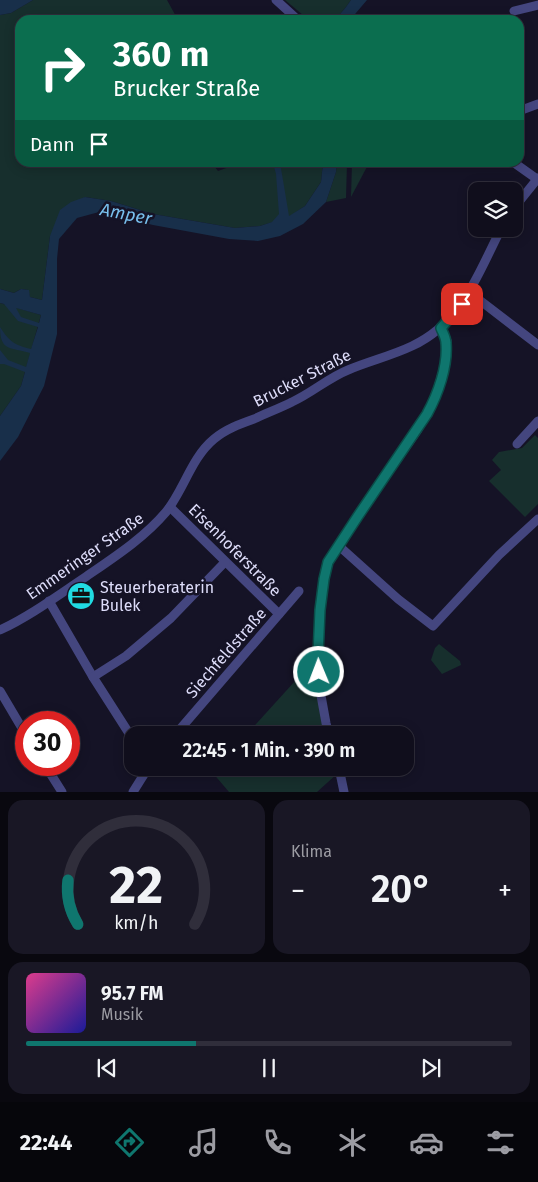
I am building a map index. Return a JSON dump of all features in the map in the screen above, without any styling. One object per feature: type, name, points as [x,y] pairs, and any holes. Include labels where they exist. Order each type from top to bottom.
[{"type":"street","points":[[276,0],[292,15]]},
{"type":"street","points":[[514,10],[538,5]]},
{"type":"street","points":[[524,108],[538,104]]},
{"type":"street","points":[[521,167],[538,178],[523,197]]},
{"type":"street","name":"Brucker Straße","points":[[176,496],[203,451],[215,438],[224,432],[300,399],[346,370],[421,342],[441,328],[458,310],[497,237]]},
{"type":"street","points":[[469,292],[536,341]]},
{"type":"street","points":[[327,726],[320,690],[318,655],[320,610],[328,562],[434,402],[444,367],[447,341],[441,328]]},
{"type":"street","points":[[517,444],[538,421]]},
{"type":"street","name":"Emmeringer Straße","points":[[0,630],[88,576],[142,536],[155,525],[170,507],[176,496]]},
{"type":"street","name":"Eisenhoferstraße","points":[[170,507],[279,614]]},
{"type":"street","points":[[339,546],[398,599],[433,626],[499,556],[538,519]]},
{"type":"street","points":[[93,677],[126,656],[171,618],[225,562]]},
{"type":"street","name":"Siechfeldstraße","points":[[183,726],[298,591]]},
{"type":"street","points":[[49,601],[93,677],[124,726]]},
{"type":"street","points":[[0,691],[15,716]]},
{"type":"street","points":[[52,776],[62,792]]},
{"type":"street","points":[[133,792],[143,776]]},
{"type":"street","points":[[341,776],[344,792]]},
{"type":"green space","points":[[33,0],[167,0],[175,15],[15,15],[15,167],[215,167],[218,171],[229,167],[323,167],[321,182],[305,206],[289,217],[260,226],[235,228],[153,214],[111,201],[85,197],[50,236],[42,300],[30,297],[28,290],[21,289],[14,293],[0,289],[0,15],[11,13]]},
{"type":"green space","points":[[285,0],[351,0],[339,15],[303,15]]},
{"type":"green space","points":[[337,167],[347,167],[346,198],[326,202]]},
{"type":"green space","points":[[352,167],[367,167],[351,197]]},
{"type":"green space","points":[[0,303],[41,315],[21,386],[0,416]]},
{"type":"green space","points":[[535,435],[538,438],[538,504],[525,517],[489,481],[501,470],[492,460],[499,452],[522,448]]},
{"type":"green space","points":[[439,644],[460,661],[461,665],[442,674],[431,660],[435,648]]},
{"type":"green space","points":[[315,659],[325,726],[254,726]]},
{"type":"green space","points":[[215,776],[335,776],[317,792],[229,792]]},
{"type":"water","points":[[0,0],[33,0],[11,13],[0,15]]},
{"type":"water","points":[[351,0],[367,0],[354,15],[339,15]]},
{"type":"water","name":"Amper","points":[[274,167],[281,167],[289,216],[305,206],[321,182],[323,167],[337,167],[326,202],[303,224],[280,236],[258,241],[229,239],[153,225],[99,212],[77,218],[59,239],[57,259],[57,334],[44,386],[18,437],[0,461],[0,416],[21,386],[25,372],[0,364],[0,350],[8,360],[26,367],[30,353],[4,345],[0,327],[12,342],[31,349],[38,327],[18,321],[4,304],[0,303],[0,289],[14,293],[21,289],[29,290],[30,297],[42,300],[50,236],[60,210],[71,202],[85,197],[111,201],[153,214],[235,228],[260,226],[272,222],[279,214]],"holes":[[[16,308],[41,315],[39,323],[21,317]]]},
{"type":"place","name":"Steuerberaterin Bulek","points":[[81,596]]},
{"type":"route","points":[[319,672],[320,610],[328,562],[434,402],[444,367],[447,341],[441,328],[462,304]]}]
